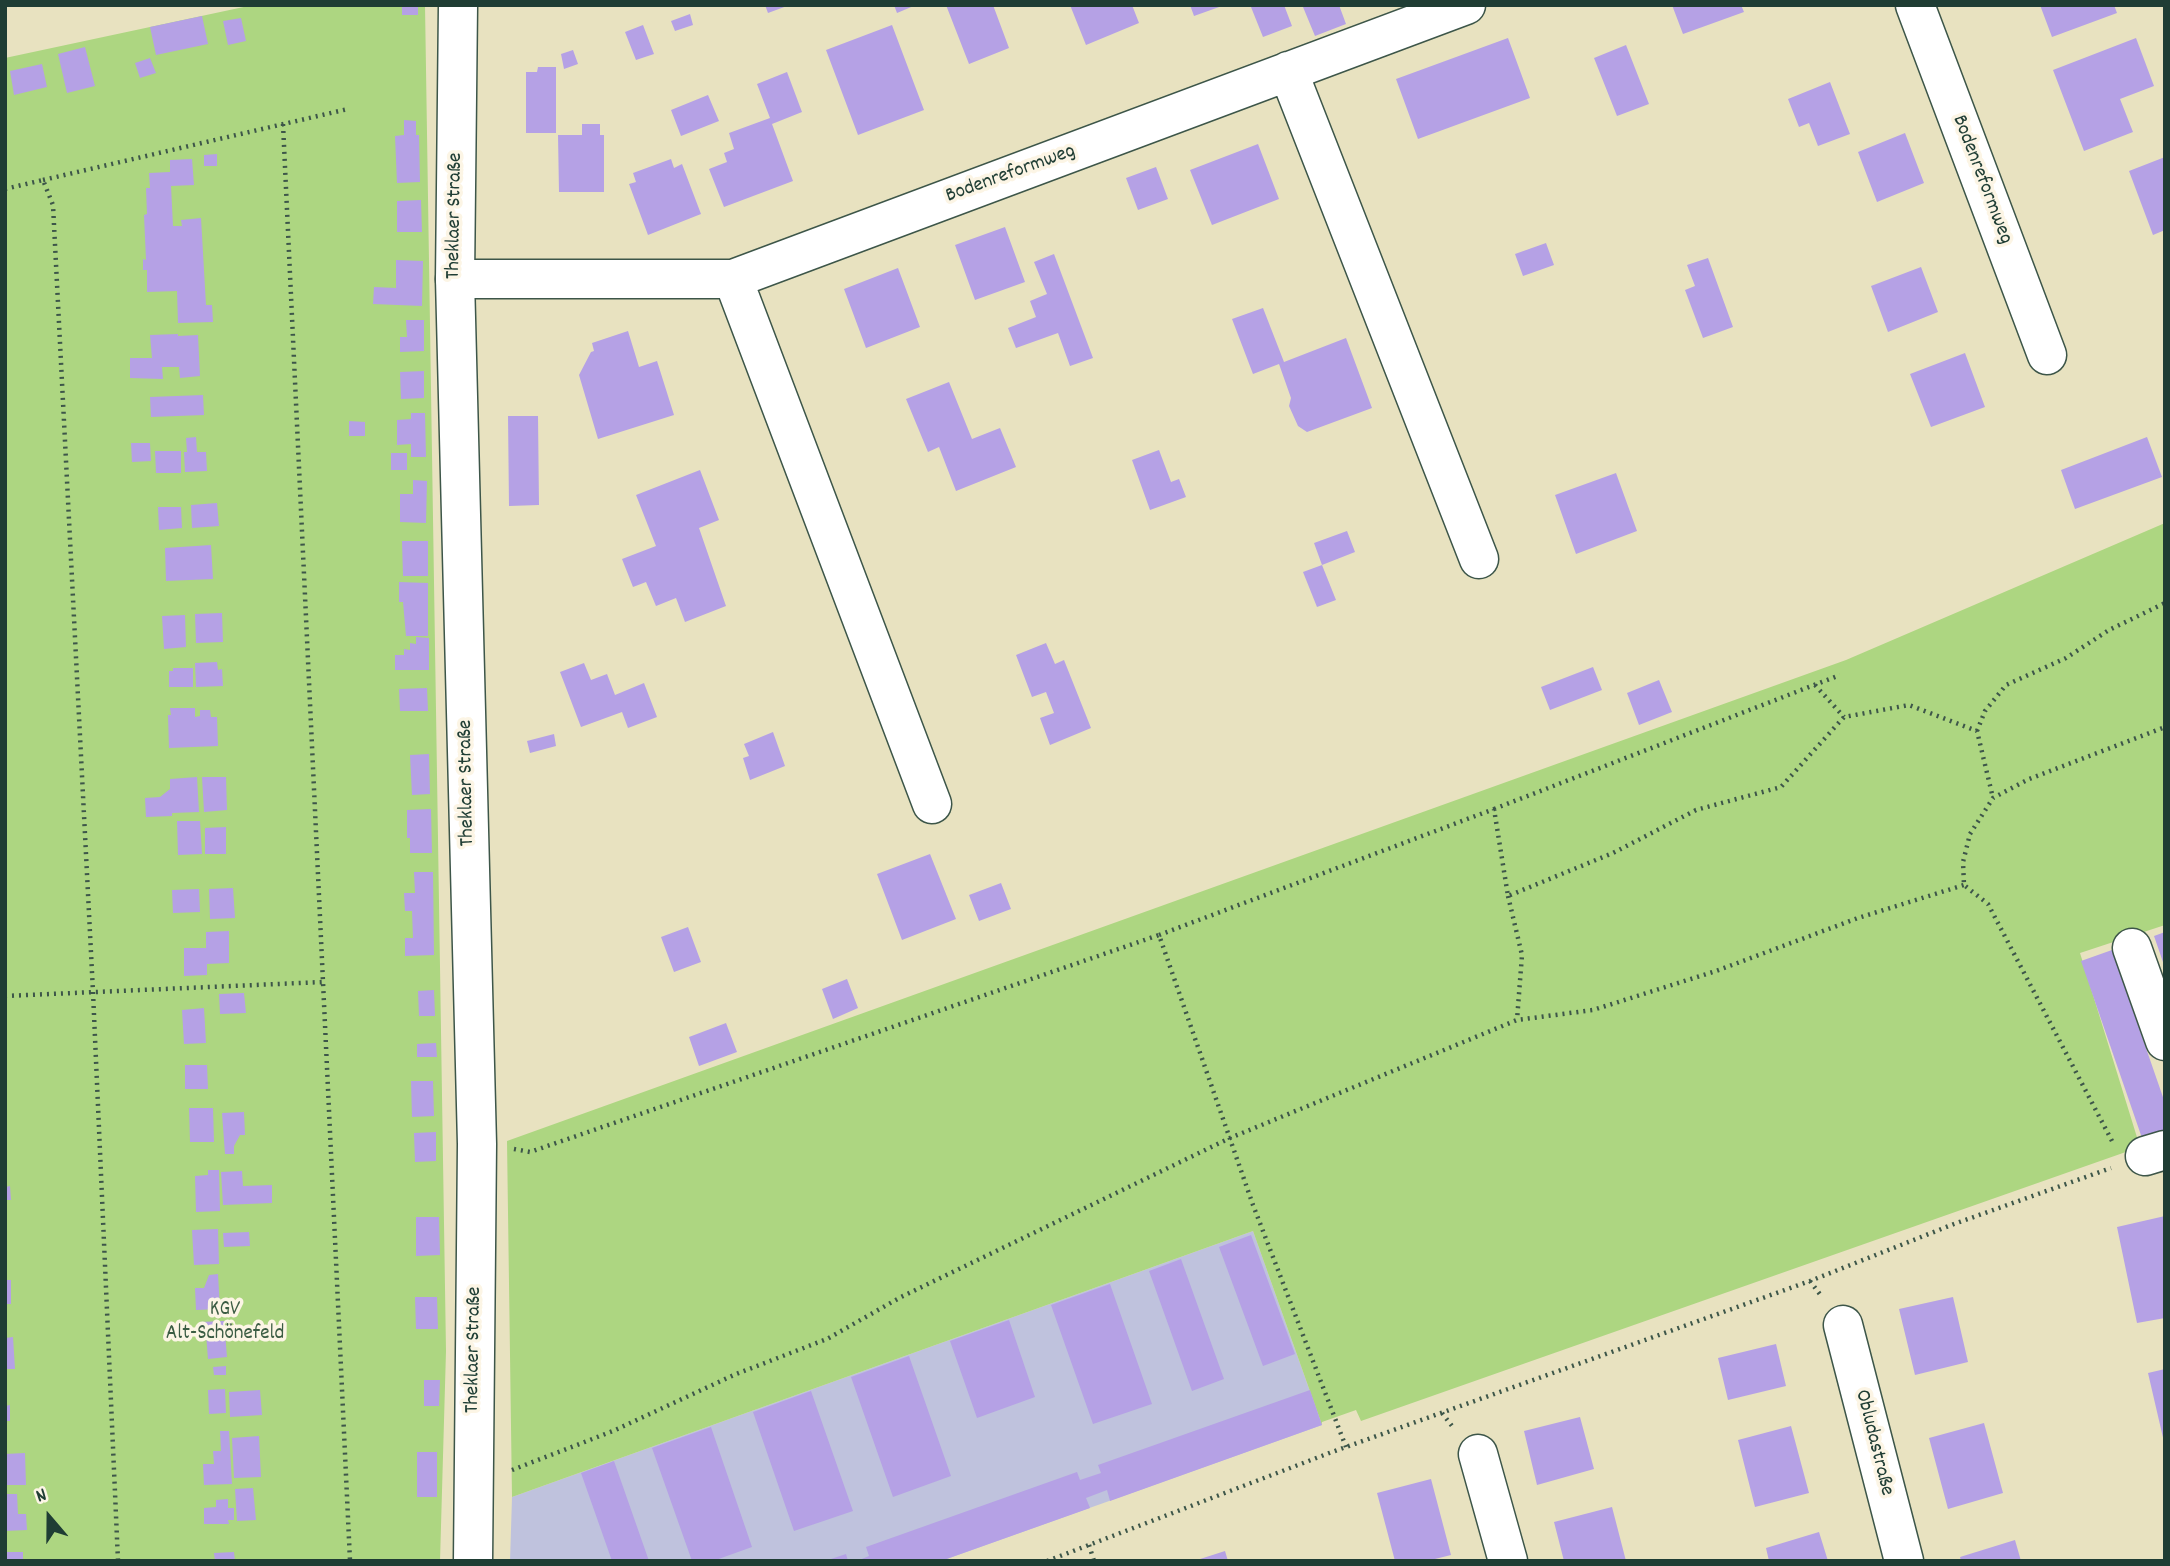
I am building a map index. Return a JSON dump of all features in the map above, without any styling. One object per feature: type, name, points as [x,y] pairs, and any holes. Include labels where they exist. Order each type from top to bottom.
[{"type":"street","name":"Theklaer Straße","points":[[458,5],[455,279],[477,1144],[473,1561]]},
{"type":"street","name":"Bodenreformweg","points":[[455,279],[733,279],[1466,5]]},
{"type":"street","name":"Bodenreformweg","points":[[1914,5],[2047,355]]},
{"type":"street","points":[[1289,71],[1479,559]]},
{"type":"street","points":[[733,279],[932,804]]},
{"type":"street","points":[[2132,948],[2165,1041]]},
{"type":"street","name":"Obludastraße","points":[[1843,1325],[1904,1561]]},
{"type":"street","points":[[1478,1454],[1508,1561]]},
{"type":"path","points":[[5,189],[348,109]]},
{"type":"path","points":[[283,124],[350,1561]]},
{"type":"path","points":[[43,180],[53,205],[93,992],[118,1561]]},
{"type":"path","points":[[1993,798],[1977,731],[1985,710],[2006,685],[2066,658],[2109,630],[2165,603]]},
{"type":"path","points":[[477,1144],[530,1152],[1159,934],[1494,809],[1840,674]]},
{"type":"path","points":[[1815,685],[1844,717]]},
{"type":"path","points":[[1508,896],[1613,853],[1696,810],[1782,787],[1844,717],[1909,705],[1977,731]]},
{"type":"path","points":[[1047,1561],[1346,1447],[1810,1281],[1954,1224],[2144,1156],[1988,904],[1964,885],[1963,862],[1970,834],[1993,798],[2029,779],[2165,727]]},
{"type":"path","points":[[1494,809],[1508,896],[1522,955],[1517,1020]]},
{"type":"path","points":[[474,1484],[613,1431],[736,1374],[827,1339],[901,1297],[1230,1138],[1517,1020],[1592,1010],[1716,971],[1858,918],[1964,885]]},
{"type":"path","points":[[1159,934],[1253,1205],[1346,1447]]},
{"type":"path","points":[[5,996],[323,982]]},
{"type":"path","points":[[1089,1545],[1094,1561]]},
{"type":"shaded area","points":[[1253,1231],[1322,1425],[941,1561],[510,1561],[512,1497]]},
{"type":"green space","name":"KGV Alt-Schönefeld","points":[[253,5],[425,5],[446,1351],[440,1561],[5,1561],[5,58]]},
{"type":"green space","points":[[2165,523],[2165,925],[2080,953],[2140,1147],[1361,1421],[1356,1410],[1322,1422],[1322,1425],[1253,1231],[512,1497],[507,1141],[1846,660]]},
{"type":"building","points":[[402,5],[418,5],[418,15],[402,15]]},
{"type":"building","points":[[765,5],[787,5],[787,6],[768,13]]},
{"type":"building","points":[[894,5],[916,5],[897,13]]},
{"type":"building","points":[[946,5],[993,5],[1009,48],[969,64]]},
{"type":"building","points":[[1070,5],[1132,5],[1139,23],[1086,45]]},
{"type":"building","points":[[1190,5],[1221,5],[1222,6],[1194,16]]},
{"type":"building","points":[[1284,5],[1292,26],[1263,37],[1251,7]]},
{"type":"building","points":[[1339,5],[1346,24],[1315,36],[1303,7]]},
{"type":"building","points":[[1672,5],[1741,5],[1744,12],[1683,34]]},
{"type":"building","points":[[2040,5],[2114,5],[2117,13],[2052,37]]},
{"type":"building","points":[[690,14],[693,25],[675,31],[671,21]]},
{"type":"building","points":[[202,16],[208,44],[156,55],[150,27]]},
{"type":"building","points":[[241,18],[246,41],[228,45],[223,21]]},
{"type":"building","points":[[643,25],[654,54],[636,60],[625,32]]},
{"type":"building","points":[[892,25],[924,110],[858,135],[826,50]]},
{"type":"building","points":[[1508,38],[1530,98],[1418,139],[1396,79]]},
{"type":"building","points":[[2136,38],[2154,86],[2120,99],[2133,132],[2084,151],[2053,70]]},
{"type":"building","points":[[1626,45],[1649,104],[1617,116],[1594,58]]},
{"type":"building","points":[[85,47],[95,86],[67,93],[58,54]]},
{"type":"building","points":[[573,50],[578,64],[564,69],[561,54]]},
{"type":"building","points":[[150,58],[156,73],[140,78],[135,63]]},
{"type":"building","points":[[42,64],[47,87],[14,95],[10,71]]},
{"type":"building","points":[[538,67],[556,67],[556,133],[526,133],[526,72],[537,72]]},
{"type":"building","points":[[787,72],[802,112],[772,124],[793,181],[724,207],[709,169],[727,162],[724,153],[734,149],[729,133],[770,118],[757,84]]},
{"type":"building","points":[[1830,82],[1850,134],[1818,146],[1809,123],[1799,127],[1788,99]]},
{"type":"building","points":[[708,95],[719,121],[681,136],[671,110]]},
{"type":"building","points":[[404,120],[416,121],[420,182],[397,183],[395,136],[404,135]]},
{"type":"building","points":[[582,124],[600,124],[600,135],[604,135],[604,192],[559,192],[558,135],[582,135]]},
{"type":"building","points":[[1905,133],[1924,183],[1877,202],[1858,152]]},
{"type":"building","points":[[1258,144],[1279,199],[1212,225],[1190,170]]},
{"type":"building","points":[[217,154],[217,166],[204,166],[204,155]]},
{"type":"building","points":[[2165,157],[2165,230],[2153,235],[2129,171]]},
{"type":"building","points":[[192,159],[194,185],[171,186],[173,226],[182,226],[181,220],[201,218],[206,305],[212,305],[213,322],[178,323],[177,291],[147,292],[147,270],[143,270],[143,259],[146,260],[146,188],[150,188],[149,173],[170,172],[170,160]]},
{"type":"building","points":[[671,159],[674,168],[682,164],[701,214],[648,235],[629,184],[636,182],[633,173]]},
{"type":"building","points":[[1156,167],[1168,199],[1138,210],[1126,178]]},
{"type":"building","points":[[421,200],[422,232],[397,232],[397,201]]},
{"type":"building","points":[[1005,227],[1025,282],[975,300],[955,245]]},
{"type":"building","points":[[1546,243],[1554,265],[1523,276],[1515,254]]},
{"type":"building","points":[[1054,254],[1093,358],[1070,366],[1058,333],[1016,348],[1008,328],[1036,317],[1030,301],[1047,294],[1034,262]]},
{"type":"building","points":[[1708,258],[1733,327],[1703,338],[1685,290],[1695,286],[1687,265]]},
{"type":"building","points":[[396,260],[423,261],[422,306],[373,304],[374,287],[396,288]]},
{"type":"building","points":[[1921,267],[1938,312],[1888,332],[1871,286]]},
{"type":"building","points":[[898,268],[920,327],[866,348],[844,289]]},
{"type":"building","points":[[1263,308],[1284,362],[1346,338],[1372,408],[1307,432],[1298,426],[1289,406],[1291,398],[1279,364],[1253,374],[1232,319]]},
{"type":"building","points":[[406,320],[424,320],[424,351],[400,352],[400,337],[407,337]]},
{"type":"building","points":[[628,331],[639,367],[657,361],[674,415],[598,439],[579,375],[594,351],[592,343]]},
{"type":"building","points":[[150,335],[198,335],[200,376],[180,378],[179,367],[162,367],[163,379],[130,378],[130,358],[152,358]]},
{"type":"building","points":[[1965,353],[1985,407],[1931,427],[1910,374]]},
{"type":"building","points":[[424,371],[424,398],[401,399],[400,372]]},
{"type":"building","points":[[949,382],[972,439],[1000,428],[1016,467],[956,491],[939,447],[928,452],[906,399]]},
{"type":"building","points":[[203,395],[204,415],[151,417],[150,397]]},
{"type":"building","points":[[411,413],[425,413],[426,457],[411,457],[411,444],[397,445],[397,420],[411,419]]},
{"type":"building","points":[[508,416],[538,416],[539,505],[509,506]]},
{"type":"building","points":[[349,421],[365,422],[365,436],[349,436]]},
{"type":"building","points":[[196,437],[197,452],[206,452],[207,471],[185,472],[186,438]]},
{"type":"building","points":[[2147,437],[2162,477],[2075,509],[2061,470]]},
{"type":"building","points":[[131,443],[150,443],[151,461],[132,462]]},
{"type":"building","points":[[1159,450],[1171,482],[1179,479],[1186,497],[1150,510],[1132,460]]},
{"type":"building","points":[[155,451],[181,451],[181,473],[156,473]]},
{"type":"building","points":[[391,453],[407,453],[407,470],[391,470]]},
{"type":"building","points":[[700,470],[719,520],[699,528],[726,606],[685,622],[676,598],[656,606],[646,582],[633,587],[622,559],[656,546],[636,495]]},
{"type":"building","points":[[1616,473],[1637,531],[1576,554],[1555,495]]},
{"type":"building","points":[[413,480],[427,481],[426,523],[400,522],[400,494],[413,494]]},
{"type":"building","points":[[217,503],[219,526],[192,528],[191,505]]},
{"type":"building","points":[[158,507],[181,507],[182,528],[159,530]]},
{"type":"building","points":[[1347,531],[1355,552],[1322,565],[1314,543]]},
{"type":"building","points":[[402,541],[428,541],[428,576],[403,576]]},
{"type":"building","points":[[211,545],[213,579],[166,581],[165,548]]},
{"type":"building","points":[[1322,565],[1336,600],[1317,607],[1303,572]]},
{"type":"building","points":[[399,582],[428,583],[428,636],[406,636],[403,602],[399,602]]},
{"type":"building","points":[[222,613],[223,642],[196,643],[195,614]]},
{"type":"building","points":[[185,615],[186,647],[164,649],[162,616]]},
{"type":"building","points":[[416,637],[429,638],[429,670],[395,670],[395,655],[404,655],[404,649],[410,650],[410,643],[416,644]]},
{"type":"building","points":[[1046,643],[1055,664],[1064,660],[1091,728],[1050,745],[1040,718],[1054,713],[1046,692],[1032,697],[1016,655]]},
{"type":"building","points":[[217,662],[218,670],[222,669],[223,686],[196,687],[195,663]]},
{"type":"building","points":[[584,663],[591,680],[607,674],[615,695],[644,683],[657,717],[628,728],[622,712],[581,727],[560,672]]},
{"type":"building","points":[[1593,667],[1602,690],[1550,710],[1541,687]]},
{"type":"building","points":[[173,668],[193,668],[193,687],[169,687],[169,671],[173,671]]},
{"type":"building","points":[[1659,680],[1672,712],[1639,725],[1627,693]]},
{"type":"building","points":[[427,688],[428,711],[400,711],[399,689]]},
{"type":"building","points":[[170,708],[195,708],[195,717],[200,716],[200,710],[210,710],[211,717],[217,717],[218,746],[169,748]]},
{"type":"building","points":[[773,732],[785,766],[750,780],[743,758],[749,756],[744,744]]},
{"type":"building","points":[[554,734],[556,746],[530,753],[527,741]]},
{"type":"building","points":[[429,754],[430,794],[412,795],[410,755]]},
{"type":"building","points":[[197,777],[199,812],[146,817],[145,798],[160,797],[170,789],[170,779]]},
{"type":"building","points":[[202,777],[226,777],[227,810],[204,812]]},
{"type":"building","points":[[431,809],[432,853],[410,853],[407,810]]},
{"type":"building","points":[[177,821],[200,821],[202,854],[178,855]]},
{"type":"building","points":[[226,827],[226,854],[205,854],[205,828]]},
{"type":"building","points":[[930,854],[956,919],[902,940],[877,874]]},
{"type":"building","points":[[414,872],[433,872],[434,955],[405,956],[405,938],[413,938],[412,911],[405,911],[404,893],[415,893]]},
{"type":"building","points":[[1001,883],[1011,909],[979,921],[969,895]]},
{"type":"building","points":[[233,888],[235,918],[210,919],[209,889]]},
{"type":"building","points":[[199,889],[200,912],[173,913],[172,890]]},
{"type":"building","points":[[688,927],[701,962],[674,972],[661,937]]},
{"type":"building","points":[[229,931],[229,963],[207,964],[207,975],[184,976],[184,948],[206,948],[206,932]]},
{"type":"building","points":[[2165,932],[2165,965],[2164,965],[2154,936]]},
{"type":"building","points":[[2112,950],[2165,1103],[2165,1134],[2143,1141],[2081,961]]},
{"type":"building","points":[[847,979],[858,1008],[833,1019],[822,989]]},
{"type":"building","points":[[434,990],[435,1016],[419,1016],[418,991]]},
{"type":"building","points":[[244,993],[246,1013],[220,1014],[219,994]]},
{"type":"building","points":[[204,1008],[206,1043],[184,1044],[182,1010]]},
{"type":"building","points":[[726,1023],[737,1052],[699,1066],[689,1037]]},
{"type":"building","points":[[436,1043],[437,1057],[417,1057],[417,1044]]},
{"type":"building","points":[[185,1065],[207,1065],[208,1089],[185,1089]]},
{"type":"building","points":[[411,1081],[433,1081],[434,1116],[412,1117]]},
{"type":"building","points":[[189,1108],[213,1108],[214,1142],[190,1142]]},
{"type":"building","points":[[244,1112],[245,1135],[240,1135],[234,1146],[234,1154],[225,1154],[222,1113]]},
{"type":"building","points":[[436,1132],[436,1161],[415,1162],[414,1133]]},
{"type":"building","points":[[208,1170],[219,1170],[220,1211],[196,1212],[195,1176],[208,1175]]},
{"type":"building","points":[[242,1171],[243,1186],[272,1185],[272,1203],[223,1205],[221,1172]]},
{"type":"building","points":[[10,1186],[11,1200],[5,1200],[5,1187]]},
{"type":"building","points":[[2165,1216],[2165,1318],[2137,1323],[2117,1227]]},
{"type":"building","points":[[416,1217],[439,1217],[440,1255],[416,1256]]},
{"type":"building","points":[[218,1229],[219,1264],[194,1265],[192,1230]]},
{"type":"building","points":[[249,1232],[250,1246],[224,1247],[223,1233]]},
{"type":"building","points":[[1251,1235],[1295,1354],[1263,1366],[1219,1247]]},
{"type":"building","points":[[1181,1259],[1224,1379],[1192,1391],[1149,1271]]},
{"type":"building","points":[[218,1274],[220,1309],[196,1310],[195,1288],[204,1288],[209,1275]]},
{"type":"building","points":[[5,1280],[11,1280],[11,1304],[5,1304]]},
{"type":"building","points":[[1110,1284],[1152,1404],[1093,1424],[1051,1305]]},
{"type":"building","points":[[415,1297],[437,1297],[438,1329],[416,1329]]},
{"type":"building","points":[[1953,1297],[1968,1362],[1915,1375],[1899,1309]]},
{"type":"building","points":[[1009,1320],[1035,1397],[977,1418],[950,1341]]},
{"type":"building","points":[[224,1321],[227,1357],[208,1359],[206,1334],[200,1335],[199,1322]]},
{"type":"building","points":[[13,1337],[15,1369],[5,1369],[5,1338]]},
{"type":"building","points":[[1776,1344],[1786,1386],[1728,1400],[1718,1358]]},
{"type":"building","points":[[909,1356],[951,1476],[893,1497],[851,1377]]},
{"type":"building","points":[[226,1366],[226,1375],[214,1375],[213,1367]]},
{"type":"building","points":[[2165,1369],[2165,1441],[2164,1442],[2148,1373]]},
{"type":"building","points":[[424,1380],[440,1380],[439,1406],[424,1406]]},
{"type":"building","points":[[225,1389],[226,1413],[209,1414],[208,1390]]},
{"type":"building","points":[[260,1390],[262,1415],[230,1417],[229,1392]]},
{"type":"building","points":[[1310,1390],[1322,1425],[1110,1501],[1107,1490],[1086,1498],[1090,1508],[941,1561],[857,1561],[869,1556],[866,1547],[1077,1472],[1080,1480],[1101,1473],[1098,1465]]},
{"type":"building","points":[[811,1391],[853,1511],[794,1531],[753,1412]]},
{"type":"building","points":[[10,1405],[10,1421],[5,1421],[5,1406]]},
{"type":"building","points":[[1580,1417],[1594,1469],[1537,1485],[1524,1431]]},
{"type":"building","points":[[1984,1423],[2003,1493],[1948,1509],[1929,1438]]},
{"type":"building","points":[[1791,1426],[1809,1493],[1755,1507],[1738,1440]]},
{"type":"building","points":[[711,1427],[752,1547],[713,1561],[692,1561],[652,1448]]},
{"type":"building","points":[[220,1431],[229,1431],[232,1484],[204,1485],[203,1464],[214,1464],[213,1451],[221,1451]]},
{"type":"building","points":[[259,1436],[261,1477],[234,1478],[232,1438]]},
{"type":"building","points":[[417,1452],[437,1452],[437,1497],[417,1497]]},
{"type":"building","points":[[25,1453],[26,1485],[5,1485],[5,1454]]},
{"type":"building","points":[[614,1461],[649,1561],[612,1561],[581,1473]]},
{"type":"building","points":[[1431,1479],[1451,1555],[1427,1561],[1395,1561],[1377,1493]]},
{"type":"building","points":[[253,1488],[256,1520],[237,1521],[235,1489]]},
{"type":"building","points":[[5,1494],[17,1494],[18,1514],[26,1514],[27,1530],[5,1531]]},
{"type":"building","points":[[228,1499],[228,1508],[234,1508],[234,1520],[228,1520],[229,1524],[204,1524],[204,1508],[216,1507],[216,1500]]},
{"type":"building","points":[[1612,1507],[1626,1561],[1564,1561],[1554,1522]]},
{"type":"building","points":[[1819,1532],[1828,1561],[1769,1561],[1766,1548]]},
{"type":"building","points":[[2015,1540],[2021,1561],[1961,1561],[1960,1557]]},
{"type":"building","points":[[1225,1551],[1228,1561],[1197,1561],[1197,1560]]},
{"type":"building","points":[[5,1552],[23,1552],[23,1561],[5,1561]]},
{"type":"building","points":[[234,1552],[235,1561],[215,1561],[214,1553]]},
{"type":"building","points":[[846,1554],[848,1561],[828,1561],[828,1560]]}]
